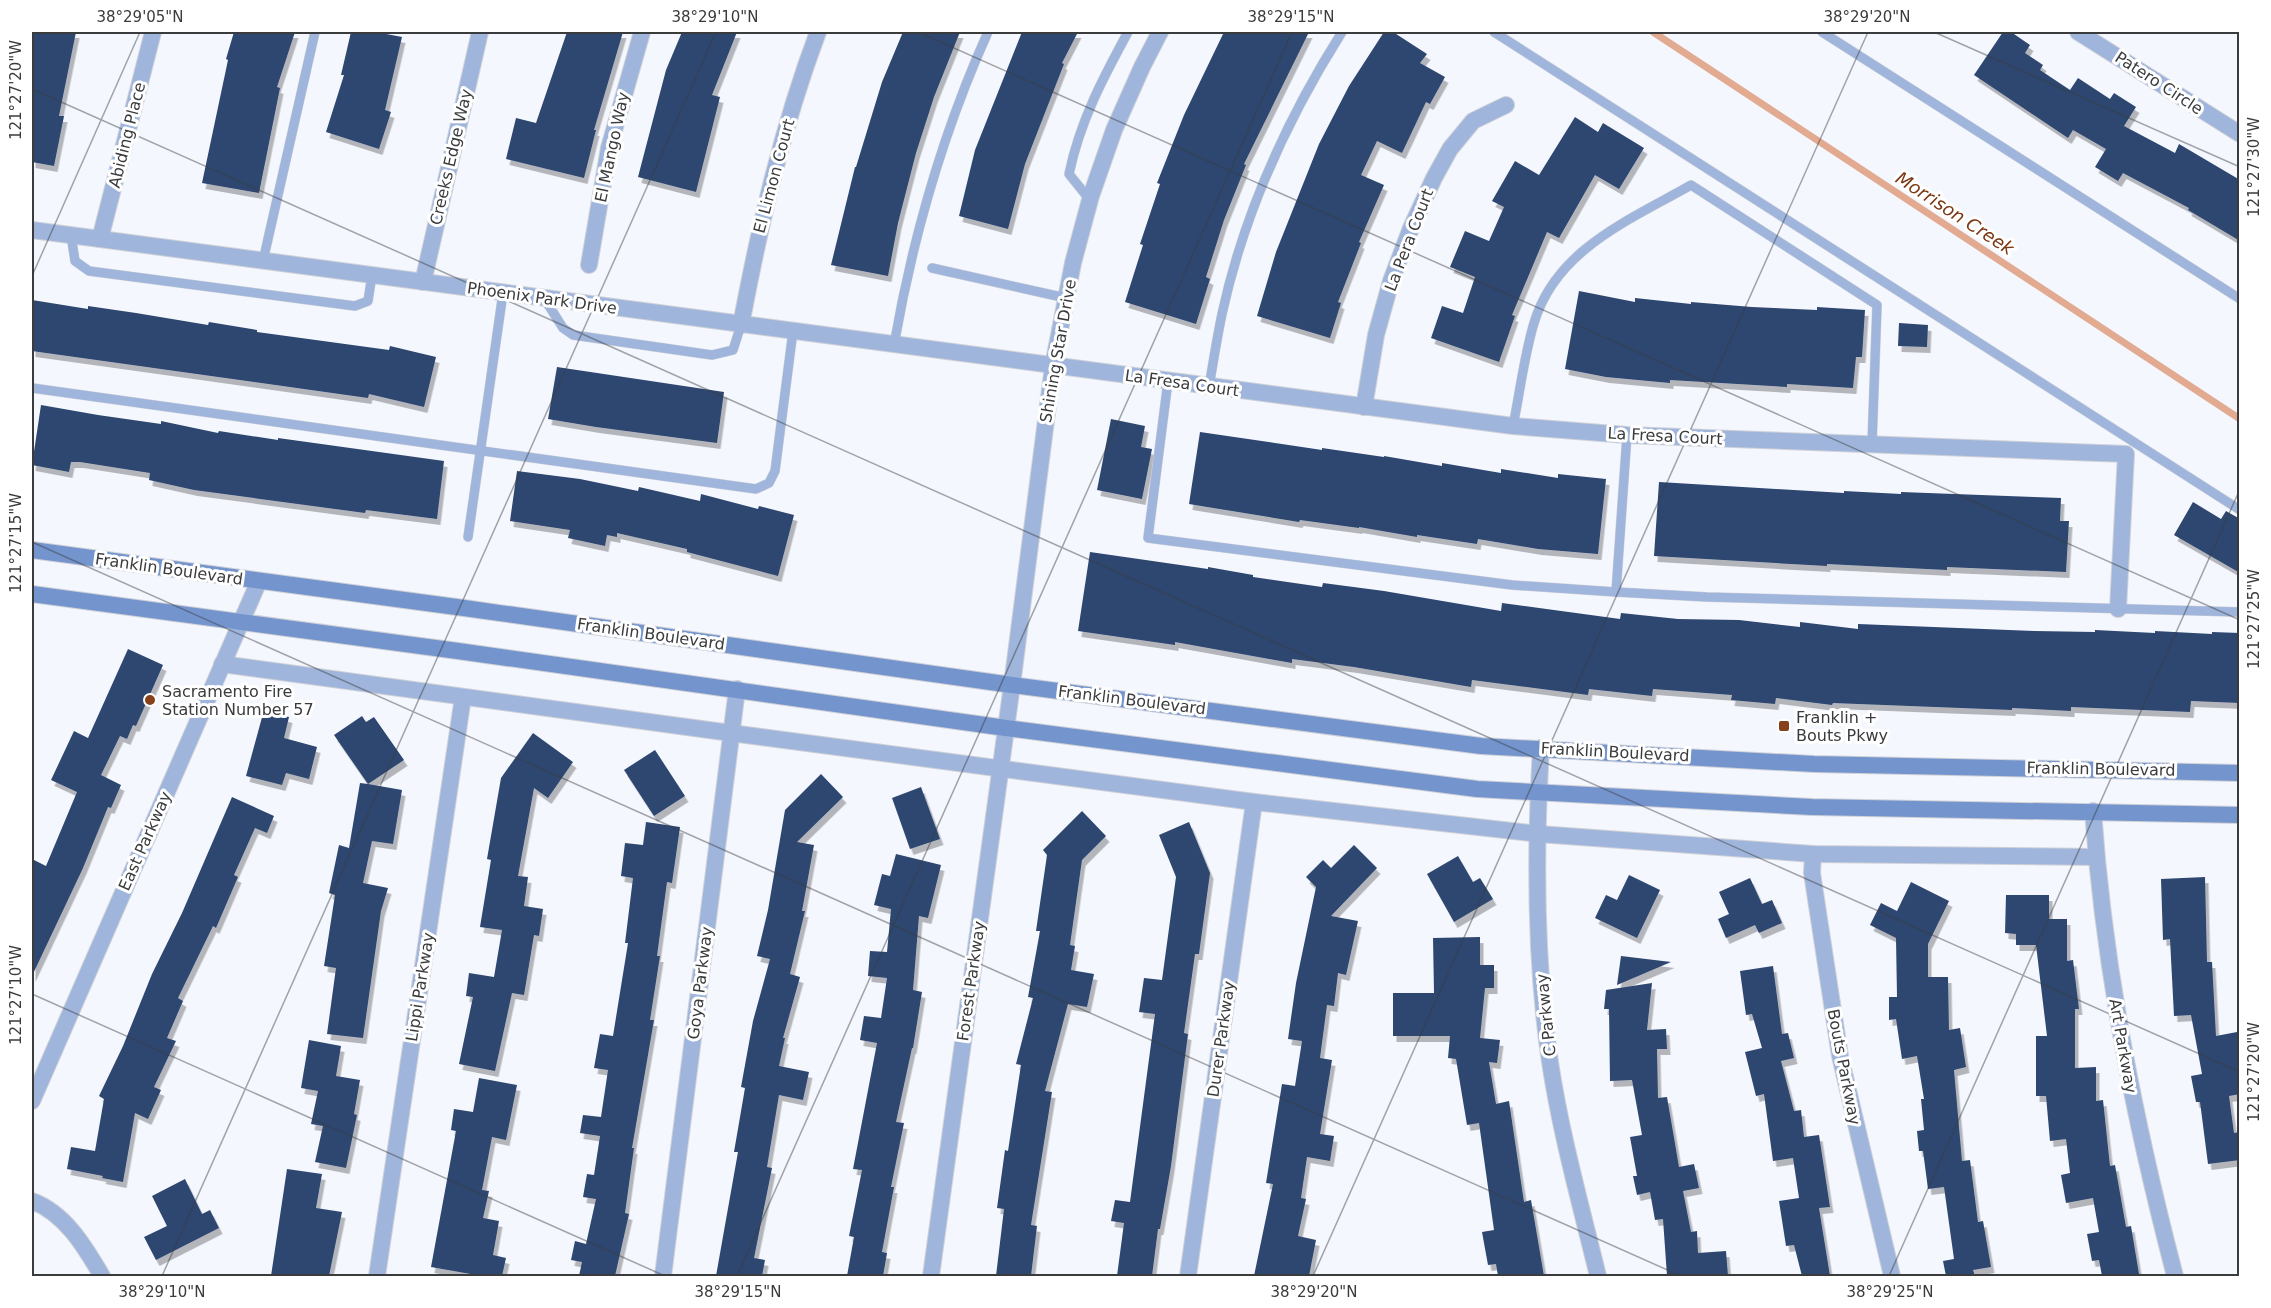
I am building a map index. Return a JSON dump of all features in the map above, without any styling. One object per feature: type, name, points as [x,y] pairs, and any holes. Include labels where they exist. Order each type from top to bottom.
[{"type":"main road","name":"Franklin Boulevard","points":[[32,550],[1012,685],[1481,746],[1814,764],[2240,773]]},
{"type":"main road","points":[[32,594],[736,689],[1006,728],[1477,789],[1812,807],[2240,815]]},
{"type":"street","name":"Abiding Place","points":[[100,239],[153,32]]},
{"type":"street","name":"Creeks Edge Way","points":[[423,282],[480,32]]},
{"type":"street","name":"El Mango Way","points":[[589,265],[609,148],[642,32]]},
{"type":"street","name":"El Limon Court","points":[[741,325],[759,228],[783,136],[818,32]]},
{"type":"street","name":"Shining Star Drive","points":[[1012,685],[1053,366],[1073,263],[1090,200],[1114,130],[1160,32]]},
{"type":"street","name":"Patero Circle","points":[[2078,32],[2240,134]]},
{"type":"street","name":"La Pera Court","points":[[1364,407],[1376,335],[1391,281],[1411,228],[1434,178],[1450,149],[1473,121],[1506,105]]},
{"type":"street","name":"Phoenix Park Drive","points":[[32,230],[1053,366]]},
{"type":"street","name":"La Fresa Court","points":[[1053,366],[1514,426],[1627,435],[2126,454],[2118,609]]},
{"type":"street","name":"East Parkway","points":[[32,1101],[258,581]]},
{"type":"street","points":[[222,664],[1254,802],[1539,834],[1812,854],[2096,857]]},
{"type":"street","name":"Forest Parkway","points":[[931,1276],[1012,685]]},
{"type":"street","name":"Goya Parkway","points":[[663,1276],[736,689]]},
{"type":"street","name":"Lippi Parkway","points":[[377,1276],[464,697]]},
{"type":"street","name":"C Parkway","points":[[1541,748],[1539,834],[1542,979],[1550,1062],[1567,1148],[1598,1276]]},
{"type":"street","name":"Durer Parkway","points":[[1188,1276],[1254,802]]},
{"type":"street","name":"Art Parkway","points":[[2093,811],[2099,892],[2118,1023],[2137,1121],[2175,1276]]},
{"type":"street","name":"Bouts Parkway","points":[[1812,854],[1812,873],[1840,1056],[1892,1276]]},
{"type":"street","points":[[32,1201],[43,1205],[62,1220],[78,1239],[102,1276]]},
{"type":"lane","points":[[263,261],[315,32]]},
{"type":"lane","points":[[894,345],[904,286],[925,202],[963,89],[988,32]]},
{"type":"lane","points":[[1090,200],[1069,174],[1076,141],[1103,77],[1128,32]]},
{"type":"lane","points":[[1209,387],[1222,313],[1237,256],[1256,201],[1284,133],[1318,68],[1342,32]]},
{"type":"lane","points":[[1494,32],[2240,510]]},
{"type":"lane","points":[[1822,32],[2240,298]]},
{"type":"lane","points":[[1514,426],[1534,323],[1544,298],[1559,275],[1577,255],[1598,238],[1691,185],[1876,305],[1872,444]]},
{"type":"lane","points":[[70,235],[75,261],[88,271],[355,306],[368,301],[372,275]]},
{"type":"lane","points":[[932,268],[1066,298]]},
{"type":"lane","points":[[468,537],[503,293]]},
{"type":"lane","points":[[544,298],[563,328],[573,335],[712,356],[733,350],[741,325]]},
{"type":"lane","points":[[32,388],[756,489],[769,483],[775,471],[793,331]]},
{"type":"lane","points":[[1168,381],[1148,538],[1512,585],[1707,597],[2240,612]]},
{"type":"lane","points":[[1616,592],[1627,435]]},
{"type":"building","points":[[32,32],[76,32],[59,116],[64,116],[54,166],[32,162]]},
{"type":"building","points":[[234,32],[295,32],[277,87],[280,88],[259,193],[202,183],[228,60],[226,59]]},
{"type":"building","points":[[351,32],[376,32],[402,37],[385,110],[391,112],[379,149],[326,132],[344,75],[341,75]]},
{"type":"building","points":[[567,32],[623,32],[594,130],[596,130],[584,178],[506,159],[516,118],[536,123]]},
{"type":"building","points":[[682,32],[737,32],[712,95],[720,97],[696,192],[638,177],[666,70]]},
{"type":"building","points":[[903,32],[960,32],[934,97],[916,153],[898,223],[888,276],[831,265],[855,167],[882,82]]},
{"type":"building","points":[[1022,32],[1078,32],[1062,63],[1064,64],[1025,164],[1008,229],[959,216],[975,150]]},
{"type":"building","points":[[1224,32],[1309,32],[1244,164],[1246,165],[1224,220],[1206,277],[1210,279],[1196,324],[1125,302],[1143,245],[1140,244],[1160,184],[1157,183],[1184,115]]},
{"type":"building","points":[[1384,32],[1393,32],[1427,54],[1420,63],[1445,77],[1430,104],[1426,102],[1402,153],[1377,141],[1361,175],[1384,185],[1359,242],[1361,243],[1338,302],[1341,303],[1330,338],[1257,316],[1276,252],[1319,144],[1349,86]]},
{"type":"building","points":[[2003,32],[2011,32],[2030,45],[2025,53],[2043,65],[2040,70],[2070,90],[2078,78],[2110,99],[2114,93],[2136,107],[2124,126],[2175,153],[2179,144],[2240,180],[2240,241],[2188,210],[2189,208],[2123,173],[2118,181],[2095,167],[2106,149],[2073,130],[2068,138],[1974,75]]},
{"type":"building","points":[[1575,117],[1598,132],[1603,123],[1644,148],[1619,189],[1595,175],[1559,238],[1547,232],[1512,315],[1515,316],[1499,362],[1431,338],[1442,306],[1463,313],[1475,277],[1450,267],[1465,231],[1489,241],[1504,207],[1492,201],[1515,161],[1539,175]]},
{"type":"building","points":[[1579,291],[1635,302],[1635,298],[1691,304],[1691,302],[1817,310],[1817,307],[1865,310],[1862,357],[1856,357],[1853,388],[1787,384],[1787,387],[1670,380],[1670,383],[1606,377],[1565,369]]},
{"type":"building","points":[[32,300],[88,309],[88,306],[208,325],[209,322],[257,330],[257,332],[389,350],[390,346],[436,357],[424,407],[369,394],[368,398],[32,351]]},
{"type":"building","points":[[1899,323],[1928,325],[1927,347],[1898,346]]},
{"type":"building","points":[[557,367],[724,392],[717,443],[548,419]]},
{"type":"building","points":[[41,405],[161,424],[161,421],[218,433],[219,431],[278,440],[278,438],[444,461],[437,519],[366,510],[365,513],[194,490],[149,480],[150,473],[80,462],[71,462],[69,472],[32,465]]},
{"type":"building","points":[[1111,419],[1145,426],[1141,447],[1152,449],[1142,499],[1097,490]]},
{"type":"building","points":[[1200,432],[1322,450],[1322,448],[1384,456],[1442,466],[1442,463],[1501,473],[1501,469],[1558,478],[1558,474],[1606,479],[1598,554],[1538,549],[1478,539],[1477,544],[1417,535],[1417,537],[1359,527],[1300,520],[1299,522],[1189,504]]},
{"type":"building","points":[[517,471],[580,479],[638,491],[639,487],[700,501],[701,494],[758,509],[759,506],[794,515],[778,576],[687,552],[687,549],[617,533],[617,537],[607,535],[605,546],[568,538],[570,530],[510,521]]},
{"type":"building","points":[[1659,482],[1844,493],[1844,491],[1901,494],[1901,492],[2061,498],[2060,521],[2069,521],[2066,572],[1947,567],[1947,570],[1827,564],[1827,566],[1654,556]]},
{"type":"building","points":[[2193,502],[2221,519],[2226,511],[2240,519],[2240,573],[2174,535]]},
{"type":"building","points":[[1090,552],[1208,569],[1208,567],[1253,575],[1253,577],[1322,587],[1323,583],[1384,591],[1501,611],[1502,603],[1620,619],[1621,613],[1678,619],[1739,620],[1800,627],[1800,622],[1858,629],[1858,624],[2035,631],[2240,633],[2240,703],[2191,701],[2190,712],[2071,707],[2071,711],[2012,708],[2012,710],[1833,703],[1832,705],[1776,698],[1775,704],[1731,700],[1732,695],[1653,689],[1652,696],[1589,689],[1588,695],[1472,680],[1471,687],[1354,667],[1292,659],[1292,663],[1175,642],[1175,645],[1078,631]]},
{"type":"building","points":[[128,649],[163,665],[136,726],[133,725],[127,739],[120,736],[101,775],[121,785],[111,808],[108,807],[83,868],[32,976],[32,859],[46,866],[77,792],[51,780],[74,731],[88,738]]},
{"type":"building","points":[[264,710],[289,717],[284,738],[317,747],[309,779],[286,773],[282,785],[246,776]]},
{"type":"building","points":[[362,716],[366,722],[374,717],[404,760],[368,784],[334,735]]},
{"type":"building","points":[[533,733],[573,762],[548,798],[534,788],[518,876],[528,877],[524,906],[543,909],[539,936],[534,935],[524,995],[512,993],[495,1071],[459,1064],[473,997],[466,996],[469,973],[494,977],[502,930],[480,927],[491,860],[487,859],[501,778]]},
{"type":"building","points":[[655,750],[685,796],[654,816],[624,770]]},
{"type":"building","points":[[821,774],[843,797],[797,842],[814,845],[802,911],[805,911],[790,974],[800,977],[783,1038],[785,1038],[779,1066],[809,1072],[803,1100],[779,1095],[767,1167],[772,1168],[754,1258],[765,1260],[762,1276],[716,1276],[738,1152],[734,1152],[745,1088],[741,1087],[753,1021],[770,959],[757,956],[768,910],[785,810]]},
{"type":"building","points":[[360,783],[402,790],[393,844],[372,841],[363,883],[388,888],[381,911],[363,1038],[327,1034],[336,968],[324,966],[335,895],[329,893],[339,845],[349,848]]},
{"type":"building","points":[[921,787],[940,839],[910,849],[892,798]]},
{"type":"building","points":[[232,797],[274,816],[267,833],[255,828],[234,875],[238,877],[216,928],[213,926],[178,998],[183,1001],[167,1038],[176,1041],[154,1087],[161,1090],[148,1119],[135,1113],[123,1182],[67,1169],[71,1147],[95,1151],[104,1099],[99,1096]]},
{"type":"building","points":[[1082,811],[1106,836],[1082,860],[1070,945],[1075,946],[1071,970],[1094,974],[1087,1007],[1068,1004],[1045,1091],[1052,1092],[1031,1225],[1037,1226],[1031,1276],[996,1276],[1004,1209],[997,1208],[1021,1065],[1016,1064],[1033,998],[1028,997],[1040,931],[1036,931],[1047,855],[1043,850]]},
{"type":"building","points":[[646,822],[680,827],[672,883],[667,882],[657,956],[660,956],[650,1020],[654,1020],[632,1148],[634,1148],[625,1213],[629,1214],[615,1276],[579,1276],[582,1262],[571,1260],[575,1241],[586,1244],[596,1199],[583,1197],[587,1174],[594,1175],[600,1136],[580,1133],[583,1115],[601,1117],[608,1070],[594,1068],[600,1034],[613,1036],[628,943],[625,943],[633,878],[621,876],[625,843],[643,845]]},
{"type":"building","points":[[1189,822],[1210,873],[1199,954],[1195,954],[1184,1033],[1188,1034],[1171,1166],[1160,1229],[1158,1229],[1152,1276],[1117,1276],[1124,1223],[1111,1221],[1115,1200],[1130,1202],[1155,1014],[1139,1012],[1144,978],[1162,980],[1176,877],[1159,835]]},
{"type":"building","points":[[1354,845],[1377,868],[1331,916],[1358,921],[1346,975],[1338,973],[1334,1006],[1327,1005],[1320,1058],[1332,1060],[1320,1134],[1334,1136],[1330,1161],[1307,1157],[1301,1198],[1306,1199],[1298,1236],[1316,1240],[1309,1276],[1254,1276],[1273,1184],[1266,1183],[1282,1084],[1295,1086],[1302,1041],[1288,1039],[1296,983],[1316,887],[1306,877],[1323,860],[1331,868]]},
{"type":"building","points":[[896,854],[941,865],[928,918],[919,916],[913,990],[922,992],[913,1048],[896,1122],[904,1123],[891,1187],[894,1187],[882,1252],[887,1253],[883,1276],[847,1276],[854,1237],[849,1236],[862,1170],[853,1169],[877,1043],[860,1040],[864,1016],[881,1018],[887,978],[868,976],[870,951],[887,952],[891,909],[874,905],[882,874],[890,876]]},
{"type":"building","points":[[1458,856],[1473,882],[1480,878],[1493,899],[1454,922],[1427,874]]},
{"type":"building","points":[[1629,875],[1660,890],[1637,938],[1595,918],[1606,895],[1617,900]]},
{"type":"building","points":[[2205,877],[2207,962],[2212,962],[2216,1036],[2237,1032],[2240,1047],[2240,1094],[2229,1096],[2234,1133],[2240,1132],[2240,1160],[2208,1164],[2200,1102],[2196,1102],[2191,1076],[2202,1074],[2191,1015],[2174,1016],[2170,939],[2163,940],[2161,879]]},
{"type":"building","points":[[1750,878],[1762,904],[1772,900],[1782,923],[1759,933],[1755,925],[1726,938],[1718,919],[1729,914],[1719,892]]},
{"type":"building","points":[[1911,882],[1949,901],[1928,944],[1928,977],[1948,977],[1949,1030],[1960,1028],[1966,1067],[1954,1070],[1962,1161],[1970,1160],[1978,1222],[1983,1221],[1991,1267],[1973,1270],[1975,1276],[1946,1276],[1943,1261],[1954,1259],[1944,1187],[1928,1189],[1923,1151],[1919,1151],[1917,1131],[1924,1130],[1921,1099],[1924,1099],[1917,1056],[1902,1059],[1896,1019],[1889,1020],[1889,997],[1897,997],[1896,938],[1870,925],[1881,903],[1897,911]]},
{"type":"building","points":[[2006,895],[2049,895],[2049,919],[2067,919],[2067,961],[2073,960],[2079,1009],[2075,1009],[2075,1068],[2096,1067],[2096,1101],[2103,1100],[2110,1166],[2115,1165],[2126,1227],[2131,1226],[2139,1274],[2102,1276],[2099,1260],[2092,1261],[2087,1234],[2099,1232],[2093,1198],[2066,1203],[2061,1175],[2070,1173],[2066,1139],[2050,1141],[2046,1096],[2036,1096],[2036,1036],[2047,1036],[2036,945],[2016,945],[2016,934],[2005,933]]},
{"type":"building","points":[[1480,937],[1480,965],[1494,965],[1494,988],[1485,988],[1480,1038],[1500,1040],[1497,1063],[1489,1062],[1496,1104],[1509,1101],[1524,1202],[1531,1200],[1544,1276],[1498,1276],[1496,1264],[1488,1265],[1482,1232],[1494,1230],[1479,1123],[1467,1125],[1456,1059],[1448,1058],[1450,1036],[1393,1036],[1393,993],[1434,993],[1433,938]]},
{"type":"building","points":[[1621,956],[1671,962],[1617,985]]},
{"type":"building","points":[[1773,966],[1782,1034],[1788,1033],[1794,1058],[1781,1061],[1794,1111],[1801,1110],[1804,1137],[1819,1135],[1830,1207],[1819,1208],[1830,1276],[1802,1276],[1794,1245],[1786,1246],[1779,1201],[1799,1198],[1793,1158],[1773,1161],[1764,1094],[1756,1096],[1745,1052],[1762,1048],[1752,1014],[1746,1015],[1740,971]]},
{"type":"building","points":[[1652,983],[1647,1030],[1666,1029],[1667,1049],[1657,1049],[1658,1098],[1667,1097],[1679,1167],[1694,1164],[1699,1188],[1683,1191],[1691,1232],[1697,1231],[1698,1253],[1726,1251],[1728,1276],[1667,1276],[1663,1219],[1655,1220],[1650,1192],[1637,1195],[1633,1176],[1637,1176],[1630,1137],[1642,1135],[1632,1080],[1610,1081],[1609,1009],[1604,1009],[1606,990]]},
{"type":"building","points":[[309,1040],[341,1046],[336,1076],[360,1080],[354,1114],[357,1115],[346,1168],[315,1162],[323,1126],[311,1124],[318,1091],[301,1088]]},
{"type":"building","points":[[479,1078],[517,1085],[506,1140],[492,1137],[482,1190],[489,1191],[483,1218],[499,1221],[493,1255],[506,1258],[502,1276],[482,1276],[431,1267],[456,1131],[451,1130],[454,1109],[473,1112]]},
{"type":"building","points":[[287,1169],[322,1174],[316,1208],[342,1212],[329,1276],[271,1276]]},
{"type":"building","points":[[185,1179],[202,1214],[210,1210],[219,1228],[156,1260],[144,1237],[167,1226],[152,1196]]},
{"type":"waterway","name":"Morrison Creek","points":[[1653,32],[2240,419]]},
{"type":"place","name":"Sacramento Fire Station Number 57","points":[[150,700]]},
{"type":"place","name":"Franklin + Bouts Pkwy","points":[[1784,726]]}]
